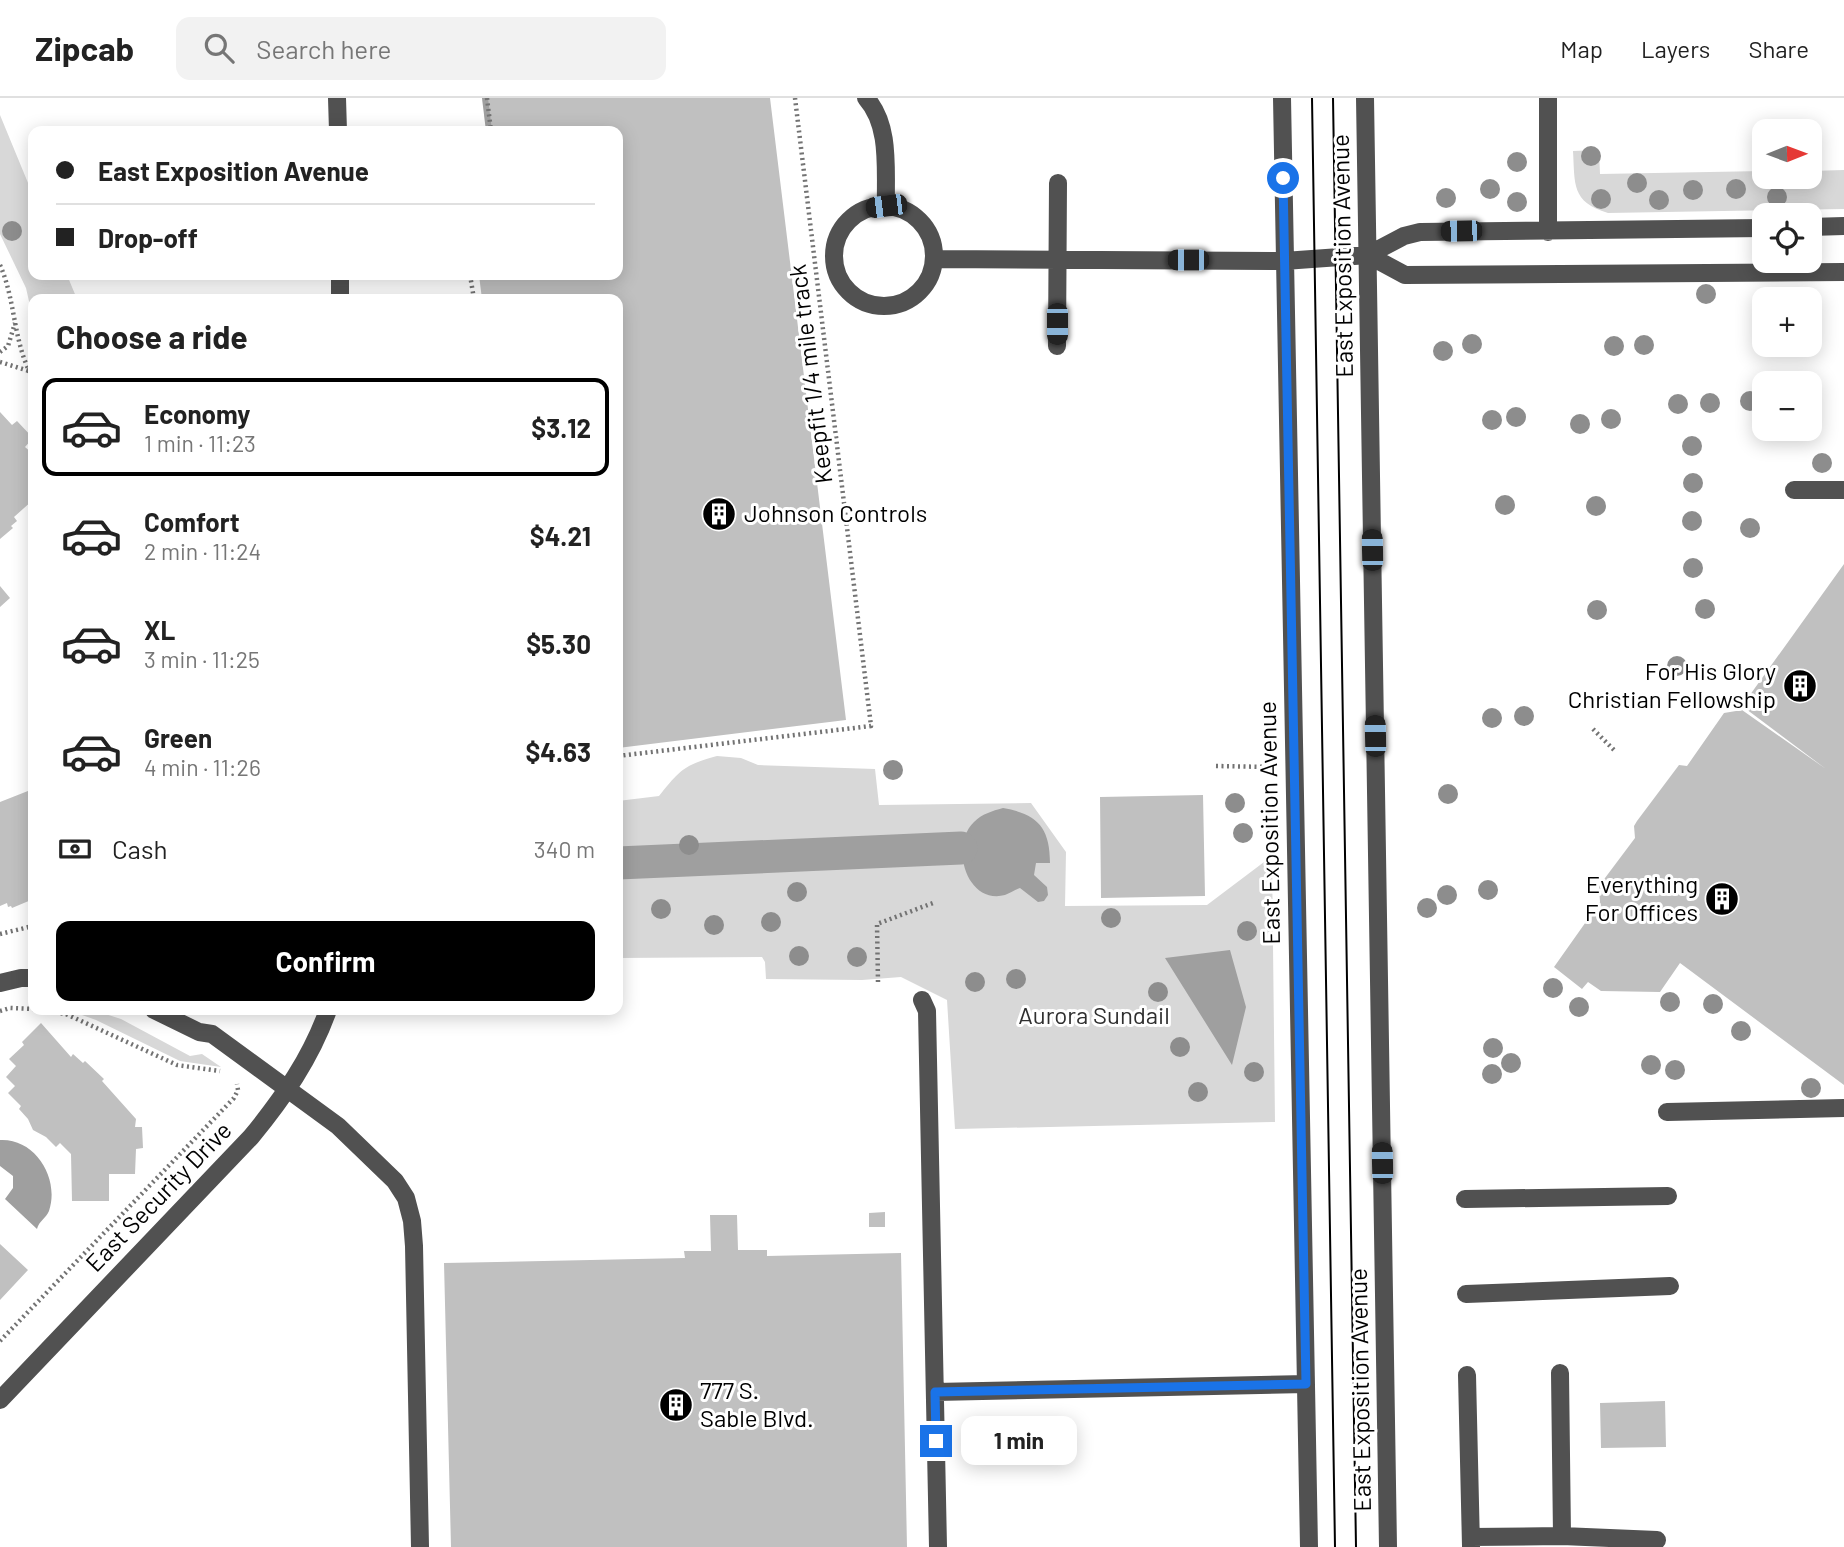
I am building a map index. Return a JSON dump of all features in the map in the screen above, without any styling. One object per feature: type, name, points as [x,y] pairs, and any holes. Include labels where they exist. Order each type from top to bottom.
[{"type":"street","points":[[337,98],[338,126]]},
{"type":"street","points":[[866,98],[874,107],[883,131],[886,206]]},
{"type":"street","name":"East Exposition Avenue","points":[[1282,98],[1309,1547]]},
{"type":"street","name":"East Exposition Avenue","points":[[1365,98],[1388,1547]]},
{"type":"street","points":[[1548,98],[1548,232]]},
{"type":"street","points":[[1057,346],[1058,183]]},
{"type":"street","points":[[886,206],[902,209],[915,217],[926,229],[932,243],[934,259],[931,274],[923,288],[912,298],[884,307],[868,304],[854,297],[842,286],[833,256],[836,239],[844,225],[856,214],[870,208],[886,206]]},
{"type":"street","points":[[1822,227],[1844,226]]},
{"type":"street","points":[[934,259],[1284,261],[1368,255],[1404,236],[1420,232],[1752,228]]},
{"type":"street","points":[[1368,255],[1405,275],[1844,272]]},
{"type":"street","points":[[1794,490],[1844,490]]},
{"type":"street","points":[[0,983],[28,978]]},
{"type":"street","points":[[922,1000],[927,1011],[938,1547]]},
{"type":"street","points":[[164,1015],[198,1032],[212,1034],[338,1126],[395,1181],[406,1198],[414,1245],[420,1547]]},
{"type":"street","name":"East Security Drive","points":[[0,1400],[251,1137],[288,1089],[315,1042],[326,1015]]},
{"type":"street","points":[[1667,1112],[1844,1108]]},
{"type":"street","points":[[1465,1199],[1668,1196]]},
{"type":"street","points":[[1466,1294],[1670,1286]]},
{"type":"street","points":[[1560,1373],[1562,1536]]},
{"type":"street","points":[[1467,1375],[1471,1542],[1562,1536],[1657,1540]]},
{"type":"street","points":[[935,1392],[1306,1384]]},
{"type":"path","points":[[487,98],[490,126]]},
{"type":"path","name":"Keepfit 1/4 mile track","points":[[623,755],[871,726],[795,98]]},
{"type":"path","points":[[0,265],[28,369]]},
{"type":"path","points":[[0,352],[8,346],[16,321]]},
{"type":"path","points":[[0,362],[28,371]]},
{"type":"path","points":[[1593,729],[1614,750]]},
{"type":"path","points":[[1216,766],[1275,767]]},
{"type":"path","points":[[878,982],[877,924],[933,903]]},
{"type":"path","points":[[0,934],[28,927]]},
{"type":"path","points":[[0,1011],[10,1008],[28,1009]]},
{"type":"path","points":[[68,1015],[177,1065],[223,1072],[229,1076]]},
{"type":"path","points":[[0,1341],[234,1098],[238,1090],[235,1079]]},
{"type":"green space","points":[[0,115],[28,183],[28,280],[69,280],[75,294],[28,294],[28,297],[0,234]]},
{"type":"green space","points":[[1599,150],[1600,174],[1752,171],[1752,189],[1822,189],[1822,171],[1844,170],[1844,209],[1822,209],[1822,203],[1752,203],[1752,211],[1608,213],[1587,203],[1577,190],[1573,151]]},
{"type":"green space","name":"Aurora Sundail","points":[[717,756],[741,758],[758,765],[875,769],[879,805],[1031,803],[1066,852],[1065,906],[1207,905],[1272,856],[1275,1122],[955,1129],[947,1000],[901,977],[862,980],[766,979],[762,957],[623,958],[623,800],[659,796],[672,780],[697,762]]},
{"type":"green space","points":[[82,1015],[109,1015],[121,1019],[190,1056],[202,1054],[221,1067],[180,1061]]},
{"type":"shaded area","points":[[1003,808],[1025,814],[1044,831],[1050,863],[1036,863],[1034,875],[1047,887],[1048,895],[1044,901],[1038,902],[1020,888],[1005,895],[992,896],[972,883],[966,871],[963,845],[967,832],[980,817]]},
{"type":"shaded area","points":[[1230,950],[1246,1007],[1232,1065],[1165,958]]},
{"type":"shaded area","points":[[0,1140],[13,1141],[34,1153],[48,1174],[51,1186],[49,1211],[37,1229],[5,1199],[13,1188],[13,1176],[0,1166]]},
{"type":"building","name":"Johnson Controls","points":[[488,98],[770,98],[846,720],[623,747],[623,294],[481,294],[480,280],[623,280],[623,126],[491,126]]},
{"type":"building","points":[[0,412],[12,425],[17,421],[28,433],[28,444],[25,447],[28,450],[28,504],[14,517],[17,521],[11,526],[13,528],[0,539]]},
{"type":"building","name":"Everything For Offices","points":[[1844,564],[1844,1085],[1680,963],[1660,992],[1601,991],[1588,982],[1582,989],[1554,967],[1600,902],[1599,886],[1635,838],[1634,826],[1637,821],[1679,765],[1687,766],[1724,713],[1742,710],[1826,769],[1742,706]]},
{"type":"building","points":[[0,586],[10,598],[0,607]]},
{"type":"building","points":[[28,791],[28,901],[12,908],[8,907],[7,903],[0,906],[0,802]]},
{"type":"building","points":[[1203,795],[1205,896],[1101,898],[1100,797]]},
{"type":"building","points":[[41,1023],[71,1057],[73,1054],[83,1063],[85,1061],[104,1079],[102,1081],[136,1119],[135,1127],[142,1127],[143,1148],[136,1149],[135,1174],[109,1174],[109,1201],[72,1201],[71,1154],[60,1143],[56,1147],[33,1130],[19,1109],[21,1106],[8,1093],[15,1086],[6,1077],[16,1066],[9,1059]]},
{"type":"building","points":[[885,1212],[885,1227],[869,1227],[869,1213]]},
{"type":"building","name":"777 S. Sable Blvd.","points":[[710,1215],[737,1215],[738,1250],[767,1250],[767,1256],[901,1253],[907,1547],[451,1547],[444,1263],[685,1258],[684,1251],[711,1251]]},
{"type":"building","points":[[0,1244],[28,1270],[0,1300]]},
{"type":"building","points":[[1665,1401],[1666,1447],[1601,1448],[1600,1403]]},
{"type":"waterway","points":[[487,98],[490,126]]},
{"type":"waterway","points":[[623,863],[961,848]]},
{"type":"tram line","points":[[1312,98],[1335,1547]]},
{"type":"tram line","points":[[1333,98],[1356,1547]]},
{"type":"place","name":"Johnson Controls","points":[[719,514]]},
{"type":"place","name":"For His Glory Christian Fellowship","points":[[1800,686]]},
{"type":"place","name":"Everything For Offices","points":[[1722,899]]},
{"type":"place","name":"777 S. Sable Blvd.","points":[[676,1405]]},
{"type":"route","points":[[936,1441],[935,1392],[1306,1384],[1283,178]]}]
